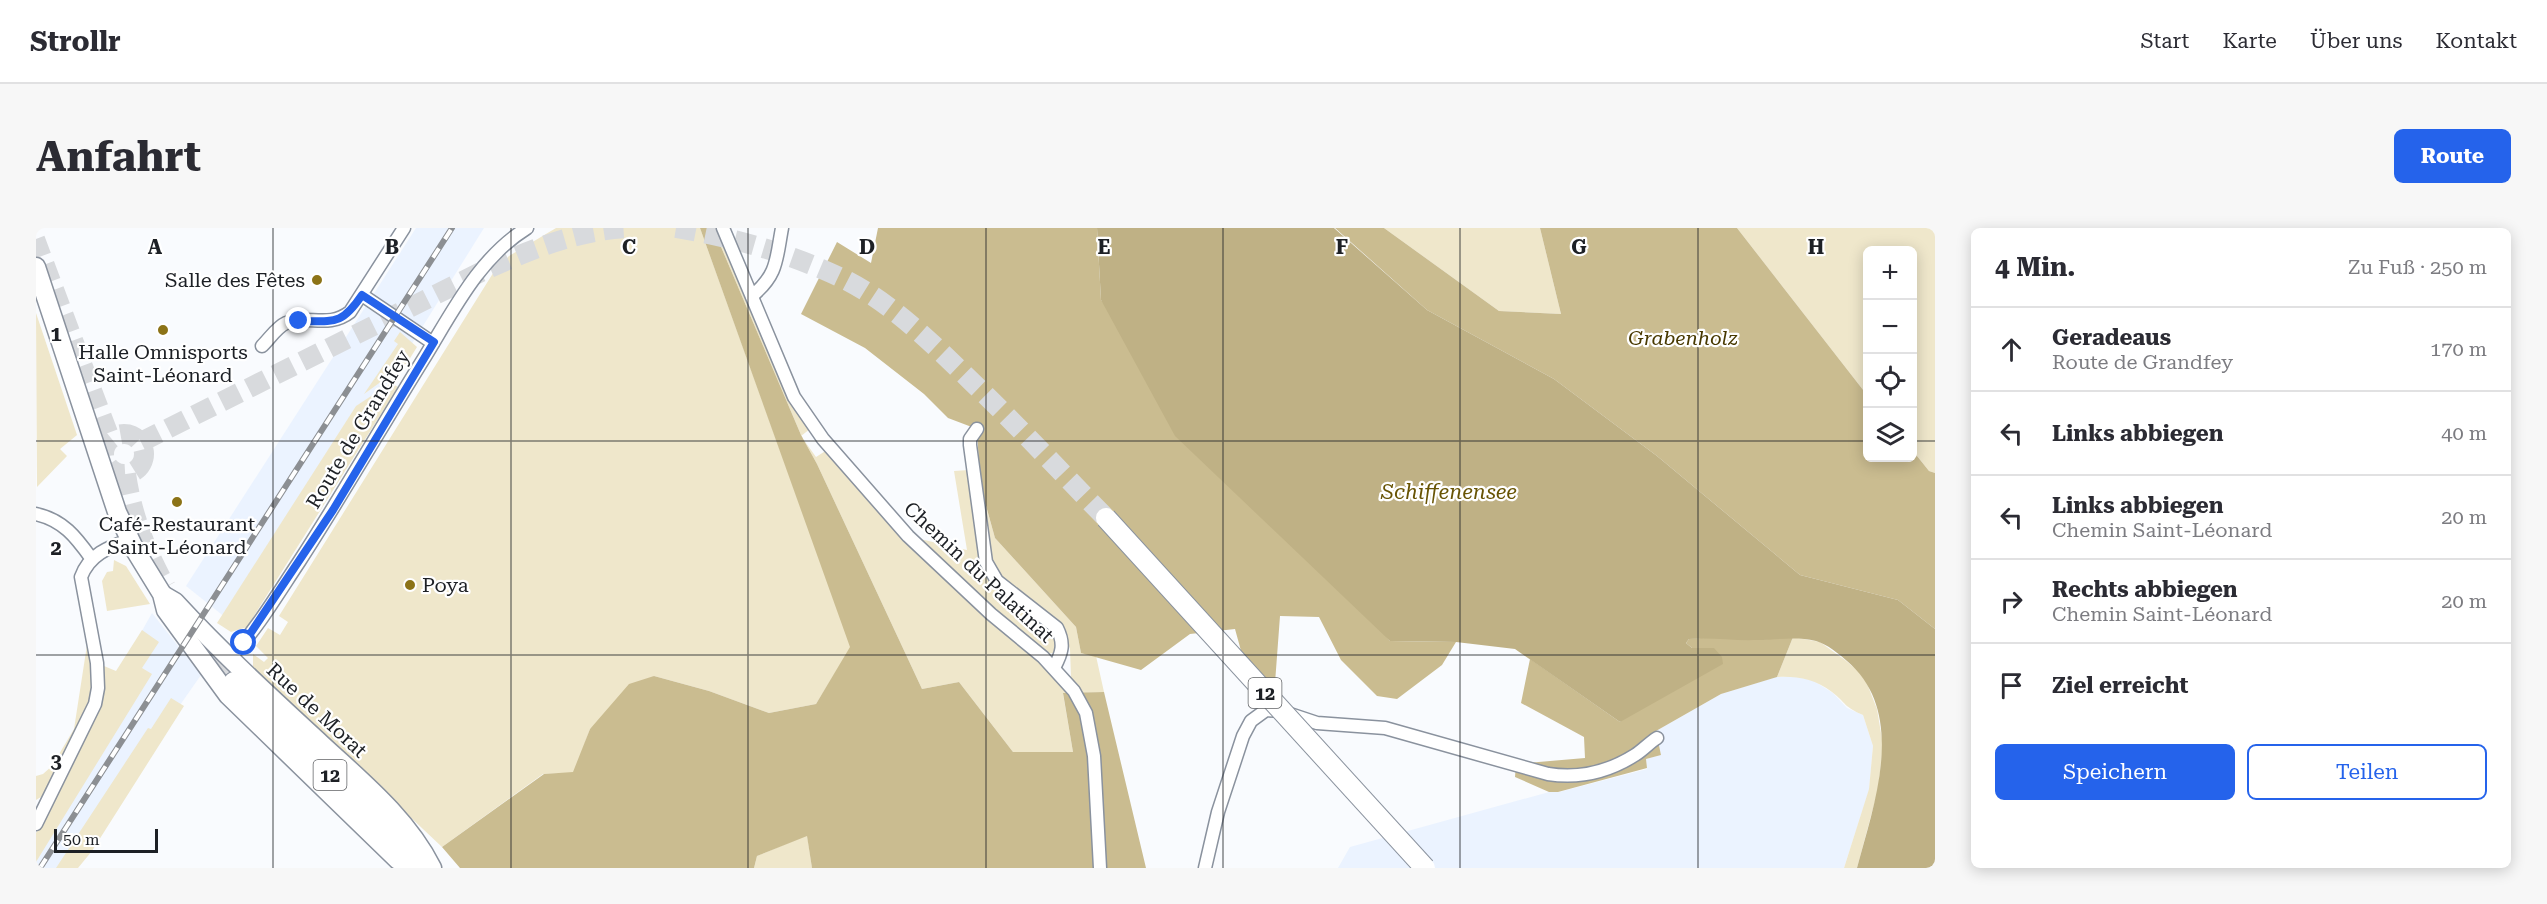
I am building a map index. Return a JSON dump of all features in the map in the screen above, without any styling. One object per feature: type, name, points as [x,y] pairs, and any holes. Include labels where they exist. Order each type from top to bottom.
[{"type":"main road","name":"Rue de Morat","points":[[36,267],[106,481],[130,540],[162,594],[165,608],[228,695],[399,860],[416,868]]},
{"type":"main road","name":"12","points":[[1106,518],[1425,868]]},
{"type":"main road","name":"Rue de Morat","points":[[162,594],[175,602],[230,658],[390,808],[420,844],[432,868]]},
{"type":"main road","name":"12","points":[[234,682],[426,868]]},
{"type":"street","points":[[262,346],[289,321],[342,319],[362,295],[404,228]]},
{"type":"street","name":"Route de Grandfey","points":[[230,658],[250,637],[333,510],[482,267],[510,238],[527,228]]},
{"type":"street","name":"Chemin du Palatinat","points":[[723,228],[794,397],[823,439],[908,536],[991,614],[1053,668],[1074,691],[1086,713],[1094,756],[1100,868]]},
{"type":"street","points":[[752,296],[768,283],[774,272],[782,228]]},
{"type":"street","points":[[362,295],[434,342]]},
{"type":"street","points":[[977,429],[970,439],[970,445],[986,562],[997,581],[1057,628],[1062,638],[1062,652],[1053,668]]},
{"type":"street","points":[[36,514],[57,521],[73,533],[91,558]]},
{"type":"street","points":[[36,824],[95,704],[98,688],[97,663],[81,577],[91,558],[107,548],[130,540]]},
{"type":"street","points":[[1204,868],[1218,812],[1243,736],[1251,721],[1266,710],[1281,711],[1317,723],[1385,728],[1548,774],[1572,777],[1619,764],[1657,738]]},
{"type":"shaded area","points":[[416,228],[484,228],[236,626],[186,586]]},
{"type":"shaded area","points":[[556,228],[700,228],[851,647],[816,704],[769,713],[709,691],[654,676],[590,729],[574,773],[543,774],[442,847],[259,674],[253,667],[253,654],[264,662],[268,658],[256,646],[268,628],[280,635],[288,622],[279,616],[495,270],[509,256]]},
{"type":"shaded area","points":[[713,228],[717,228],[782,381],[810,429],[801,436],[801,435]]},
{"type":"shaded area","points":[[1384,228],[1540,228],[1561,314],[1499,311]]},
{"type":"shaded area","points":[[1737,228],[1935,228],[1935,473],[1929,471],[1917,456],[1917,246],[1863,246],[1863,390]]},
{"type":"shaded area","points":[[36,313],[77,435],[60,449],[67,456],[37,487]]},
{"type":"shaded area","points":[[400,332],[417,347],[407,363],[364,394],[398,344],[394,341]]},
{"type":"shaded area","points":[[391,383],[398,387],[247,627],[231,632],[217,623],[356,406]]},
{"type":"shaded area","points":[[803,439],[816,457],[827,450],[1043,663],[1070,693],[1063,694],[1073,752],[1013,752],[959,682],[922,689],[817,464]]},
{"type":"shaded area","points":[[969,470],[977,545],[983,563],[1053,631],[1057,645],[1053,653],[1046,654],[990,607],[920,539],[967,550],[954,471]]},
{"type":"shaded area","points":[[980,485],[995,538],[1076,627],[1081,653],[1096,656],[1104,692],[1080,693],[1071,677],[1070,649],[1062,628],[1004,580],[993,562],[988,544]]},
{"type":"shaded area","points":[[114,560],[126,566],[150,604],[107,611],[102,581],[107,572],[113,571]]},
{"type":"shaded area","points":[[152,613],[201,675],[66,868],[36,868],[36,820]]},
{"type":"shaded area","points":[[142,630],[159,642],[142,668],[152,674],[36,862],[36,833],[97,714],[103,696],[104,666],[116,671]]},
{"type":"shaded area","points":[[1793,637],[1820,642],[1864,676],[1877,709],[1883,745],[1878,790],[1857,868],[1844,868],[1869,789],[1873,746],[1863,715],[1849,707],[1832,692],[1806,679],[1777,677]]},
{"type":"shaded area","points":[[87,645],[90,645],[93,678],[91,699],[46,794],[36,800],[36,776],[43,774],[52,766],[74,729]]},
{"type":"shaded area","points":[[1794,676],[1814,681],[1833,693],[1847,708],[1863,715],[1873,746],[1869,790],[1844,868],[1338,868],[1350,847],[1549,792],[1559,792],[1647,769],[1646,759],[1661,755],[1656,731],[1721,694],[1776,677]]},
{"type":"shaded area","points":[[171,698],[184,706],[92,851],[78,868],[56,868],[148,728],[151,729]]},
{"type":"shaded area","points":[[807,835],[812,868],[754,868],[757,856]]},
{"type":"green space","points":[[700,228],[713,228],[801,435],[817,464],[922,689],[959,682],[1013,752],[1073,752],[1063,693],[1104,692],[1146,868],[812,868],[807,836],[757,856],[754,868],[460,868],[442,847],[544,774],[573,772],[590,729],[629,684],[654,676],[709,691],[769,713],[816,704],[850,647]]},
{"type":"green space","points":[[878,228],[1097,228],[1101,300],[1390,641],[1456,642],[1442,665],[1397,699],[1377,696],[1341,660],[1319,617],[1280,616],[1275,683],[1254,698],[1235,629],[1190,634],[1141,670],[1081,653],[1076,627],[995,538],[980,484],[977,429],[948,418],[924,394],[865,348],[801,314],[837,242],[871,263]]},
{"type":"green space","name":"Grabenholz","points":[[1335,228],[1384,228],[1499,311],[1561,314],[1540,228],[1737,228],[1863,390],[1863,462],[1917,462],[1917,456],[1929,471],[1935,473],[1935,629],[1898,600],[1800,575],[1657,456],[1554,379],[1427,310]]},
{"type":"green space","points":[[1713,637],[1758,640],[1793,637],[1777,677],[1721,694],[1656,731],[1661,755],[1646,759],[1647,768],[1558,792],[1549,792],[1515,777],[1516,764],[1585,758],[1584,737],[1521,703],[1530,659],[1620,722],[1692,648],[1686,643],[1689,639]]},
{"type":"water","name":"Schiffenensee","points":[[1097,228],[1334,228],[1427,310],[1554,379],[1657,456],[1800,575],[1898,600],[1935,629],[1935,868],[1857,868],[1871,816],[1881,760],[1881,732],[1877,706],[1866,682],[1847,661],[1820,642],[1794,638],[1689,639],[1686,643],[1692,648],[1714,648],[1722,657],[1723,664],[1620,722],[1515,649],[1456,642],[1390,641],[1175,436],[1101,300]]},
{"type":"tunnel","points":[[141,442],[503,262],[575,236],[632,228]]},
{"type":"tunnel","points":[[676,228],[736,240],[775,252],[833,274],[871,295],[940,351],[1106,518]]},
{"type":"tunnel","points":[[36,239],[111,438]]},
{"type":"tunnel","points":[[124,434],[132,435],[138,440],[143,446],[144,454],[143,462],[138,468],[132,473],[124,474],[116,473],[110,468],[105,462],[104,454],[105,446],[110,440],[116,435],[124,434]]},
{"type":"tunnel","points":[[126,474],[141,532],[166,587]]},
{"type":"tunnel","points":[[197,634],[234,682]]},
{"type":"railway","points":[[40,868],[452,228]]},
{"type":"place","name":"Salle des Fêtes","points":[[317,280]]},
{"type":"place","name":"Halle Omnisports Saint-Léonard","points":[[163,330]]},
{"type":"place","name":"Café-Restaurant Saint-Léonard","points":[[177,502]]},
{"type":"place","name":"Poya","points":[[410,585]]},
{"type":"route","points":[[244,643],[333,510],[434,342],[362,295],[342,319],[299,321]]}]
